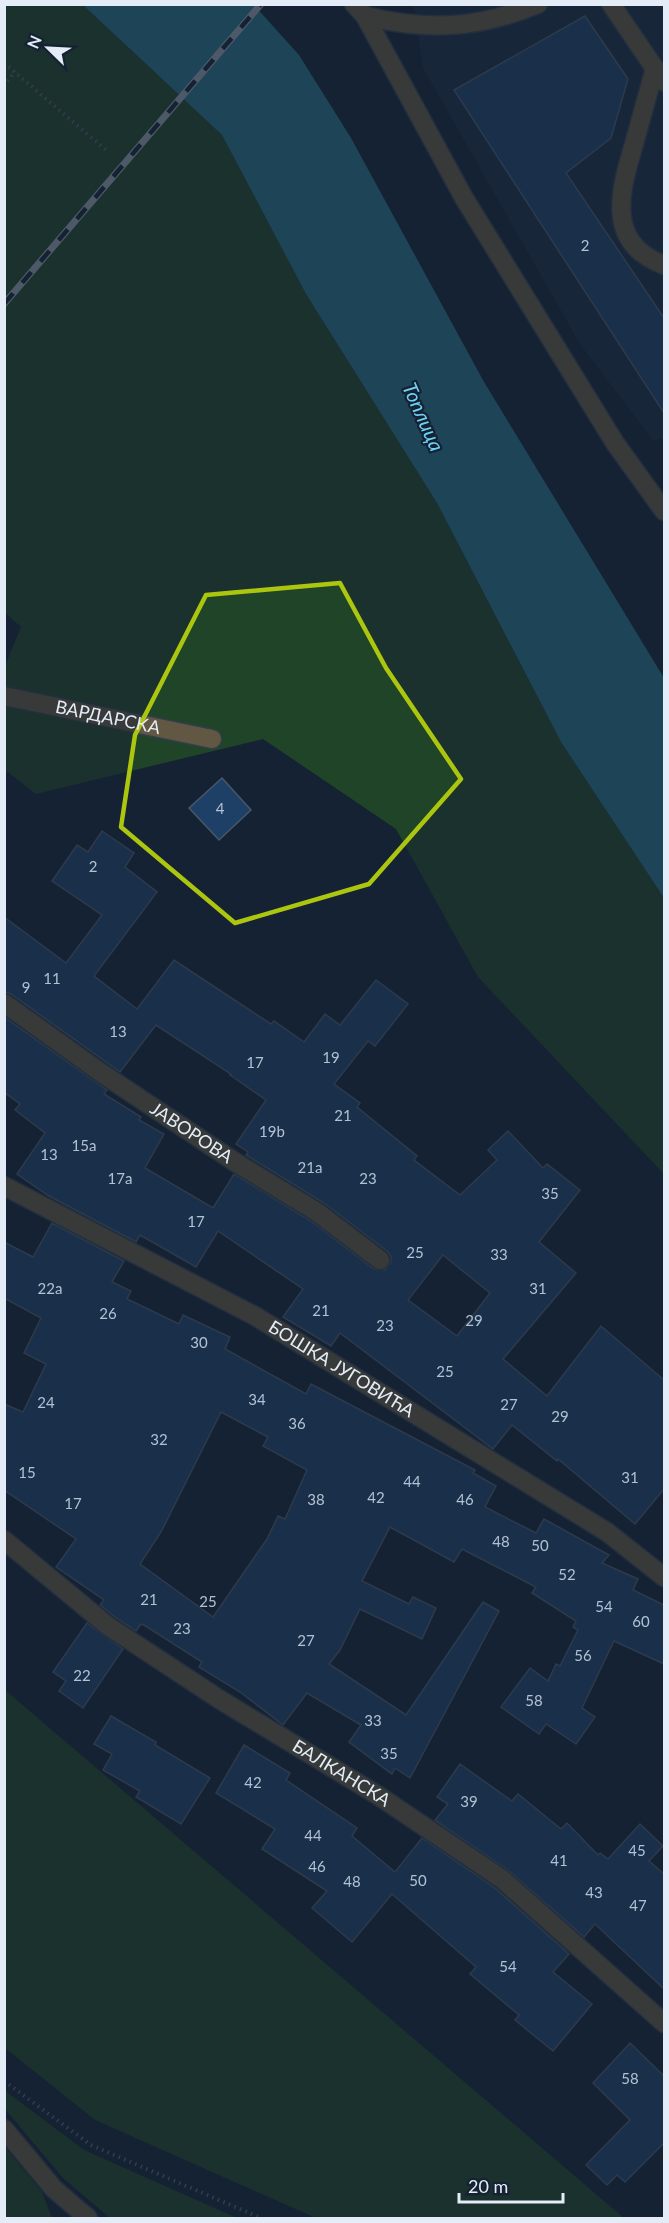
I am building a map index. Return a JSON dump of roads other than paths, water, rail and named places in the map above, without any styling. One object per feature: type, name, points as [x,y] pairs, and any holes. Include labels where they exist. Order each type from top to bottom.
[{"type":"street","points":[[359,10],[412,26],[439,27],[486,20],[538,4]]},
{"type":"street","points":[[611,4],[660,75],[622,187],[621,211],[625,230],[634,246],[650,260],[664,265]]},
{"type":"street","points":[[359,10],[464,198],[615,443],[664,511]]},
{"type":"street","name":"ВАРДАРСКА","points":[[4,696],[212,739]]},
{"type":"street","name":"ЈАВОРОВА","points":[[4,1003],[100,1072],[235,1162],[317,1212],[380,1260]]},
{"type":"street","name":"БОШКА ЈУГОВИЋА","points":[[4,1186],[255,1316],[607,1532],[664,1577]]},
{"type":"street","name":"БАЛКАНСКА","points":[[4,1540],[108,1626],[219,1699],[379,1796],[502,1879],[664,2023]]},
{"type":"street","points":[[4,2129],[54,2189],[88,2218]]},
{"type":"water","name":"Топлица","points":[[83,5],[254,5],[299,55],[351,138],[484,382],[664,678],[664,898],[561,742],[437,503],[306,294],[222,135]]},
{"type":"railway","points":[[4,304],[261,4]]}]
